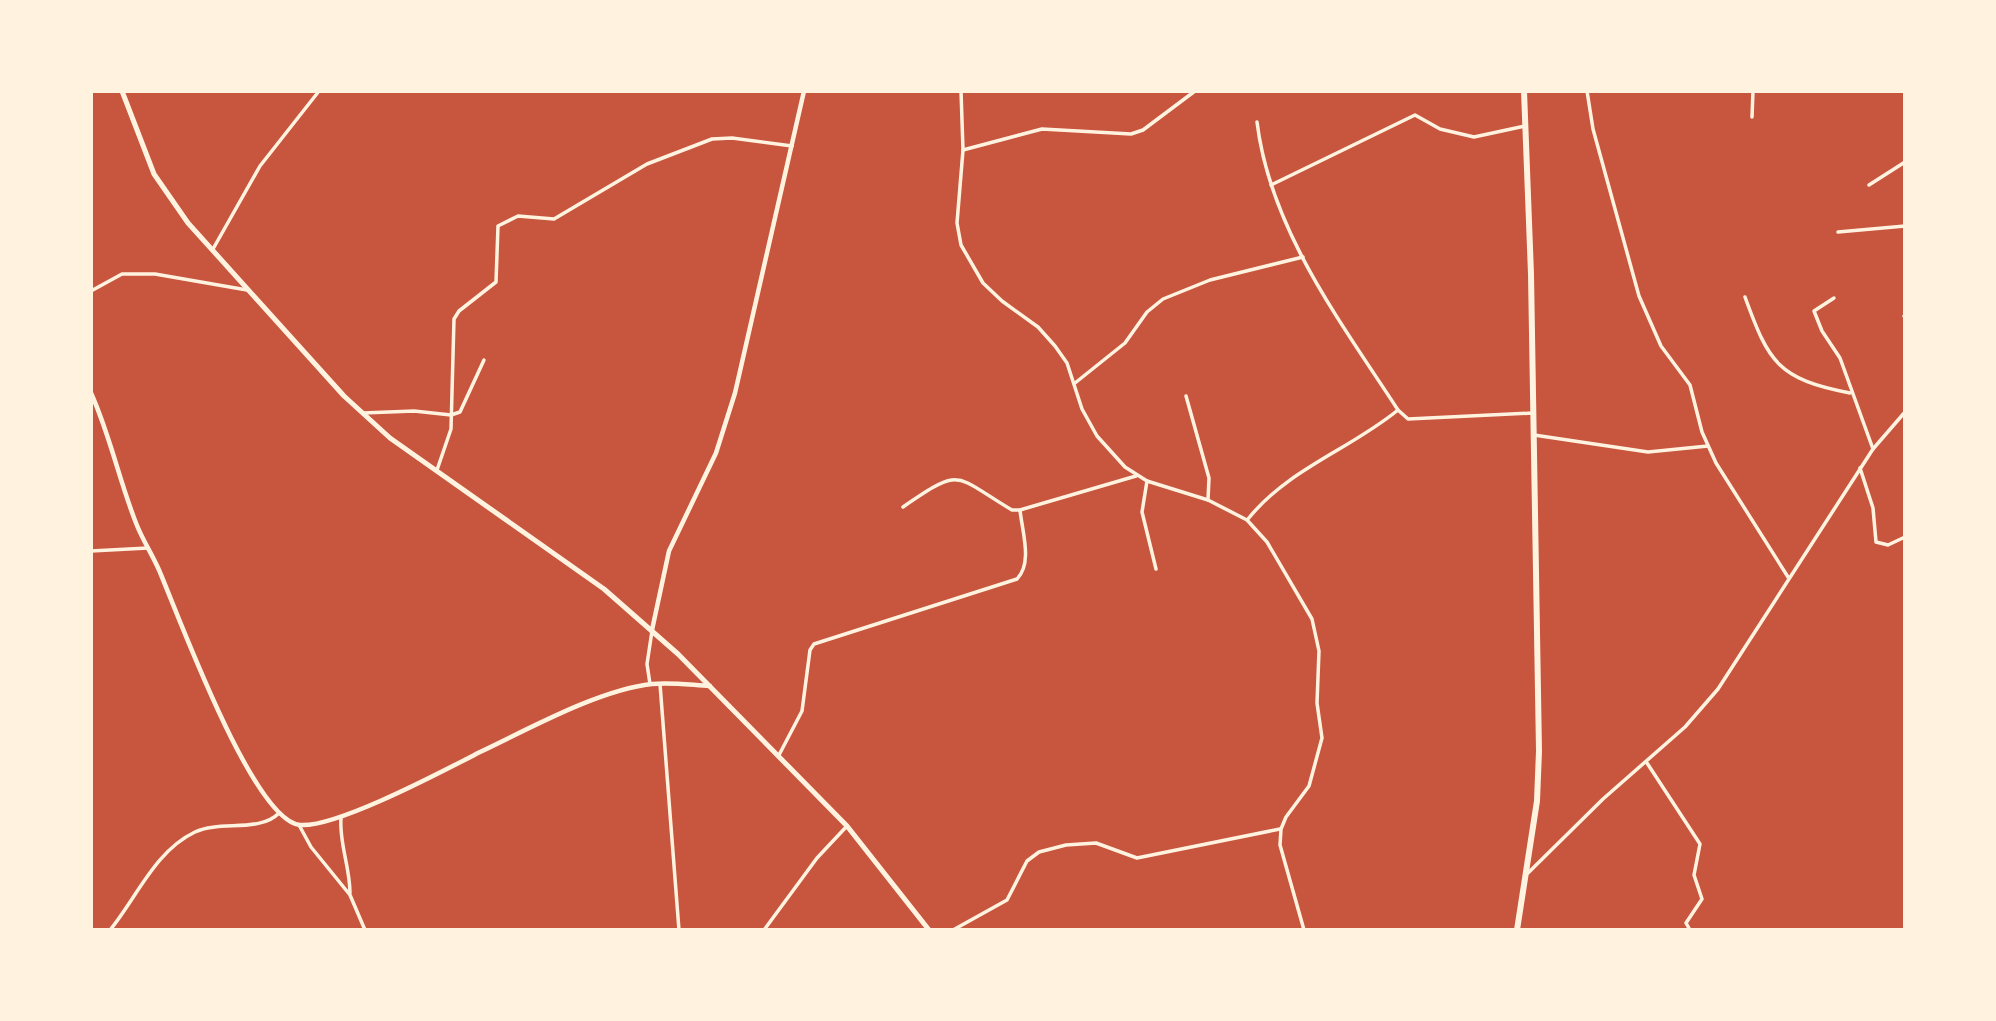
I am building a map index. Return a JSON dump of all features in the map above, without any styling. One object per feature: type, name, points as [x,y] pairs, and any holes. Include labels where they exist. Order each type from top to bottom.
[{"type":"main road","points":[[122,91],[154,174],[188,223],[363,413],[390,438],[436,472],[604,589],[652,630],[848,826],[929,930]]},
{"type":"main road","points":[[1517,930],[1528,873],[1539,751],[1534,413],[1524,91]]},
{"type":"street","points":[[212,250],[260,166],[319,91]]},
{"type":"street","points":[[650,684],[647,664],[669,551],[716,453],[735,393],[804,91]]},
{"type":"street","points":[[961,91],[963,150],[957,223],[965,253],[983,283],[1002,301],[1038,327],[1055,346],[1067,362],[1082,409],[1097,436],[1136,476],[1208,500],[1247,520],[1267,542],[1312,619],[1319,651],[1317,702],[1322,738],[1309,786],[1281,829],[1283,863],[1304,930]]},
{"type":"street","points":[[963,150],[1042,129],[1130,134],[1143,130],[1195,91]]},
{"type":"street","points":[[1587,91],[1600,155],[1639,296],[1661,346],[1690,385],[1707,446],[1788,577]]},
{"type":"street","points":[[1752,117],[1753,91]]},
{"type":"street","points":[[1271,185],[1415,114],[1440,129],[1474,137],[1525,126]]},
{"type":"street","points":[[1257,122],[1261,160],[1303,257],[1398,410],[1408,419],[1534,413]]},
{"type":"street","points":[[436,472],[447,446],[454,401],[454,319],[459,311],[496,282],[498,226],[518,216],[554,219],[647,164],[712,139],[732,138],[792,146]]},
{"type":"street","points":[[1869,185],[1905,162]]},
{"type":"street","points":[[1838,232],[1905,226]]},
{"type":"street","points":[[1074,383],[1125,343],[1147,312],[1163,299],[1210,280],[1303,257]]},
{"type":"street","points":[[91,291],[122,274],[155,274],[247,289]]},
{"type":"street","points":[[1745,297],[1763,346],[1787,373],[1814,386],[1850,393]]},
{"type":"street","points":[[1834,298],[1814,311],[1822,331],[1840,358],[1850,393],[1873,449]]},
{"type":"street","points":[[363,413],[414,411],[451,415],[460,412],[484,360]]},
{"type":"street","points":[[91,393],[136,524],[216,710],[253,775],[279,813],[299,825],[311,847],[350,895],[365,930]]},
{"type":"street","points":[[1186,396],[1209,478],[1208,500]]},
{"type":"street","points":[[1247,520],[1283,483],[1352,444],[1398,410]]},
{"type":"street","points":[[1528,873],[1603,799],[1647,763],[1718,689],[1860,468],[1905,412]]},
{"type":"street","points":[[1534,435],[1648,453],[1707,446]]},
{"type":"street","points":[[1860,468],[1873,508],[1876,542],[1888,545],[1905,537]]},
{"type":"street","points":[[903,507],[942,480],[959,479],[1012,510],[1020,510],[1136,476]]},
{"type":"street","points":[[1147,481],[1142,512],[1156,569]]},
{"type":"street","points":[[778,756],[802,711],[810,650],[814,644],[1017,579],[1023,574],[1026,555],[1020,510]]},
{"type":"street","points":[[91,551],[148,548]]},
{"type":"street","points":[[299,825],[341,817],[552,717],[650,684],[710,686]]},
{"type":"street","points":[[660,684],[679,930]]},
{"type":"street","points":[[1647,763],[1700,844],[1694,876],[1702,899],[1698,908],[1688,916],[1686,923],[1690,930]]},
{"type":"street","points":[[110,930],[133,901],[159,858],[178,842],[212,827],[270,821],[279,813]]},
{"type":"street","points":[[341,817],[342,839],[350,875],[350,895]]},
{"type":"street","points":[[766,929],[817,858],[848,826]]},
{"type":"street","points":[[953,930],[1007,900],[1027,861],[1039,852],[1066,845],[1096,843],[1137,858],[1281,829]]}]
